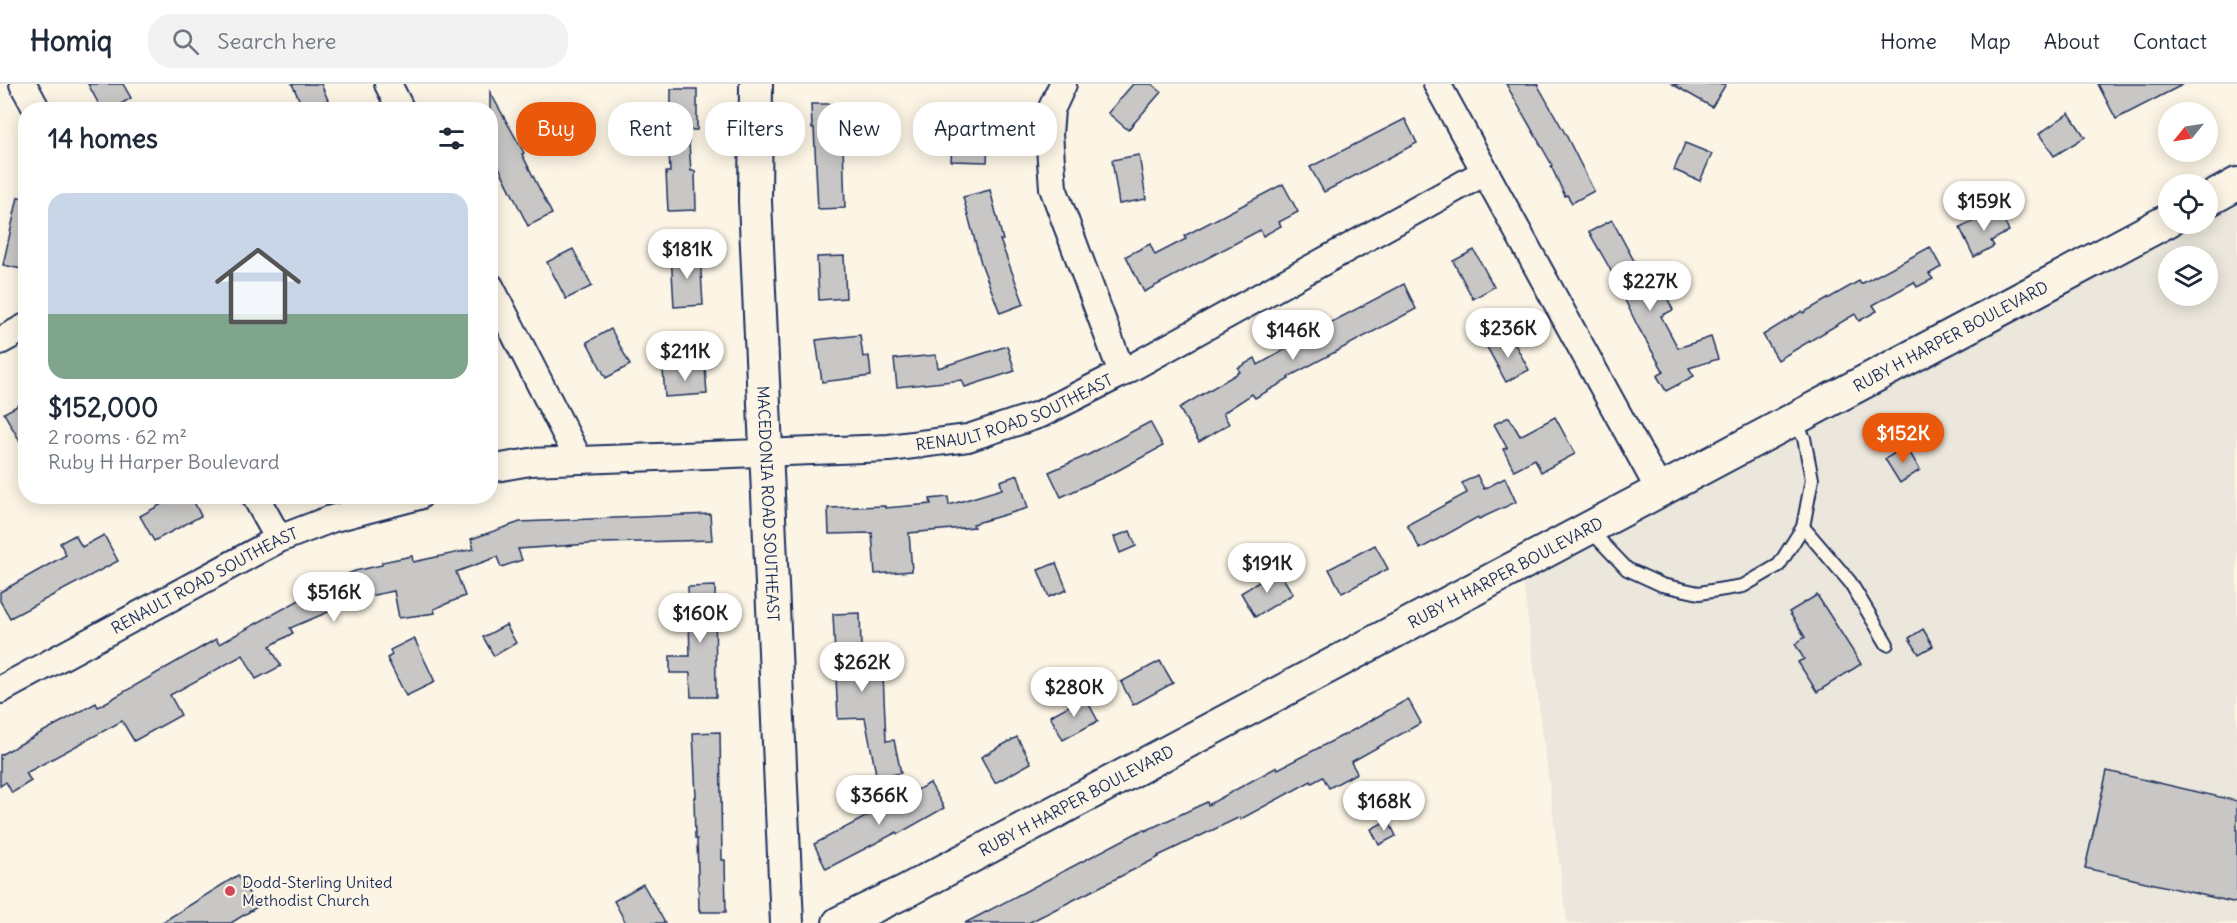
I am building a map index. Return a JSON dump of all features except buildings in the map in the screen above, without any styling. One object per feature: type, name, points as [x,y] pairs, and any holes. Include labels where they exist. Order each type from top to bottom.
[{"type":"street","points":[[23,84],[33,102]]},
{"type":"street","points":[[388,84],[397,102]]},
{"type":"street","name":"MACEDONIA ROAD SOUTHEAST","points":[[756,84],[755,201],[787,923]]},
{"type":"street","points":[[1063,84],[1051,110],[1048,134],[1053,188],[1122,373]]},
{"type":"street","points":[[1437,84],[1660,491]]},
{"type":"street","name":"RENAULT ROAD SOUTHEAST","points":[[498,468],[530,462],[889,448],[968,438],[1041,414],[1122,373],[1485,172]]},
{"type":"street","points":[[2218,194],[2237,184]]},
{"type":"street","name":"RUBY H HARPER BOULEVARD","points":[[839,923],[906,891],[2158,226]]},
{"type":"street","points":[[498,302],[579,460]]},
{"type":"street","points":[[0,341],[18,331]]},
{"type":"street","points":[[260,504],[279,538]]},
{"type":"street","name":"RENAULT ROAD SOUTHEAST","points":[[0,690],[279,538],[331,519],[388,504]]},
{"type":"lane","points":[[1588,529],[1627,569],[1662,585],[1700,593],[1743,586],[1779,565],[1803,527],[1812,479],[1804,438],[1793,420]]},
{"type":"lane","points":[[1803,527],[1850,582],[1887,644]]},
{"type":"shaded area","points":[[2237,162],[2237,923],[1567,923],[1522,574],[2158,205],[2158,234],[2218,234],[2218,174],[2214,174]]},
{"type":"place","name":"Dodd-Sterling United Methodist Church","points":[[230,891]]}]
